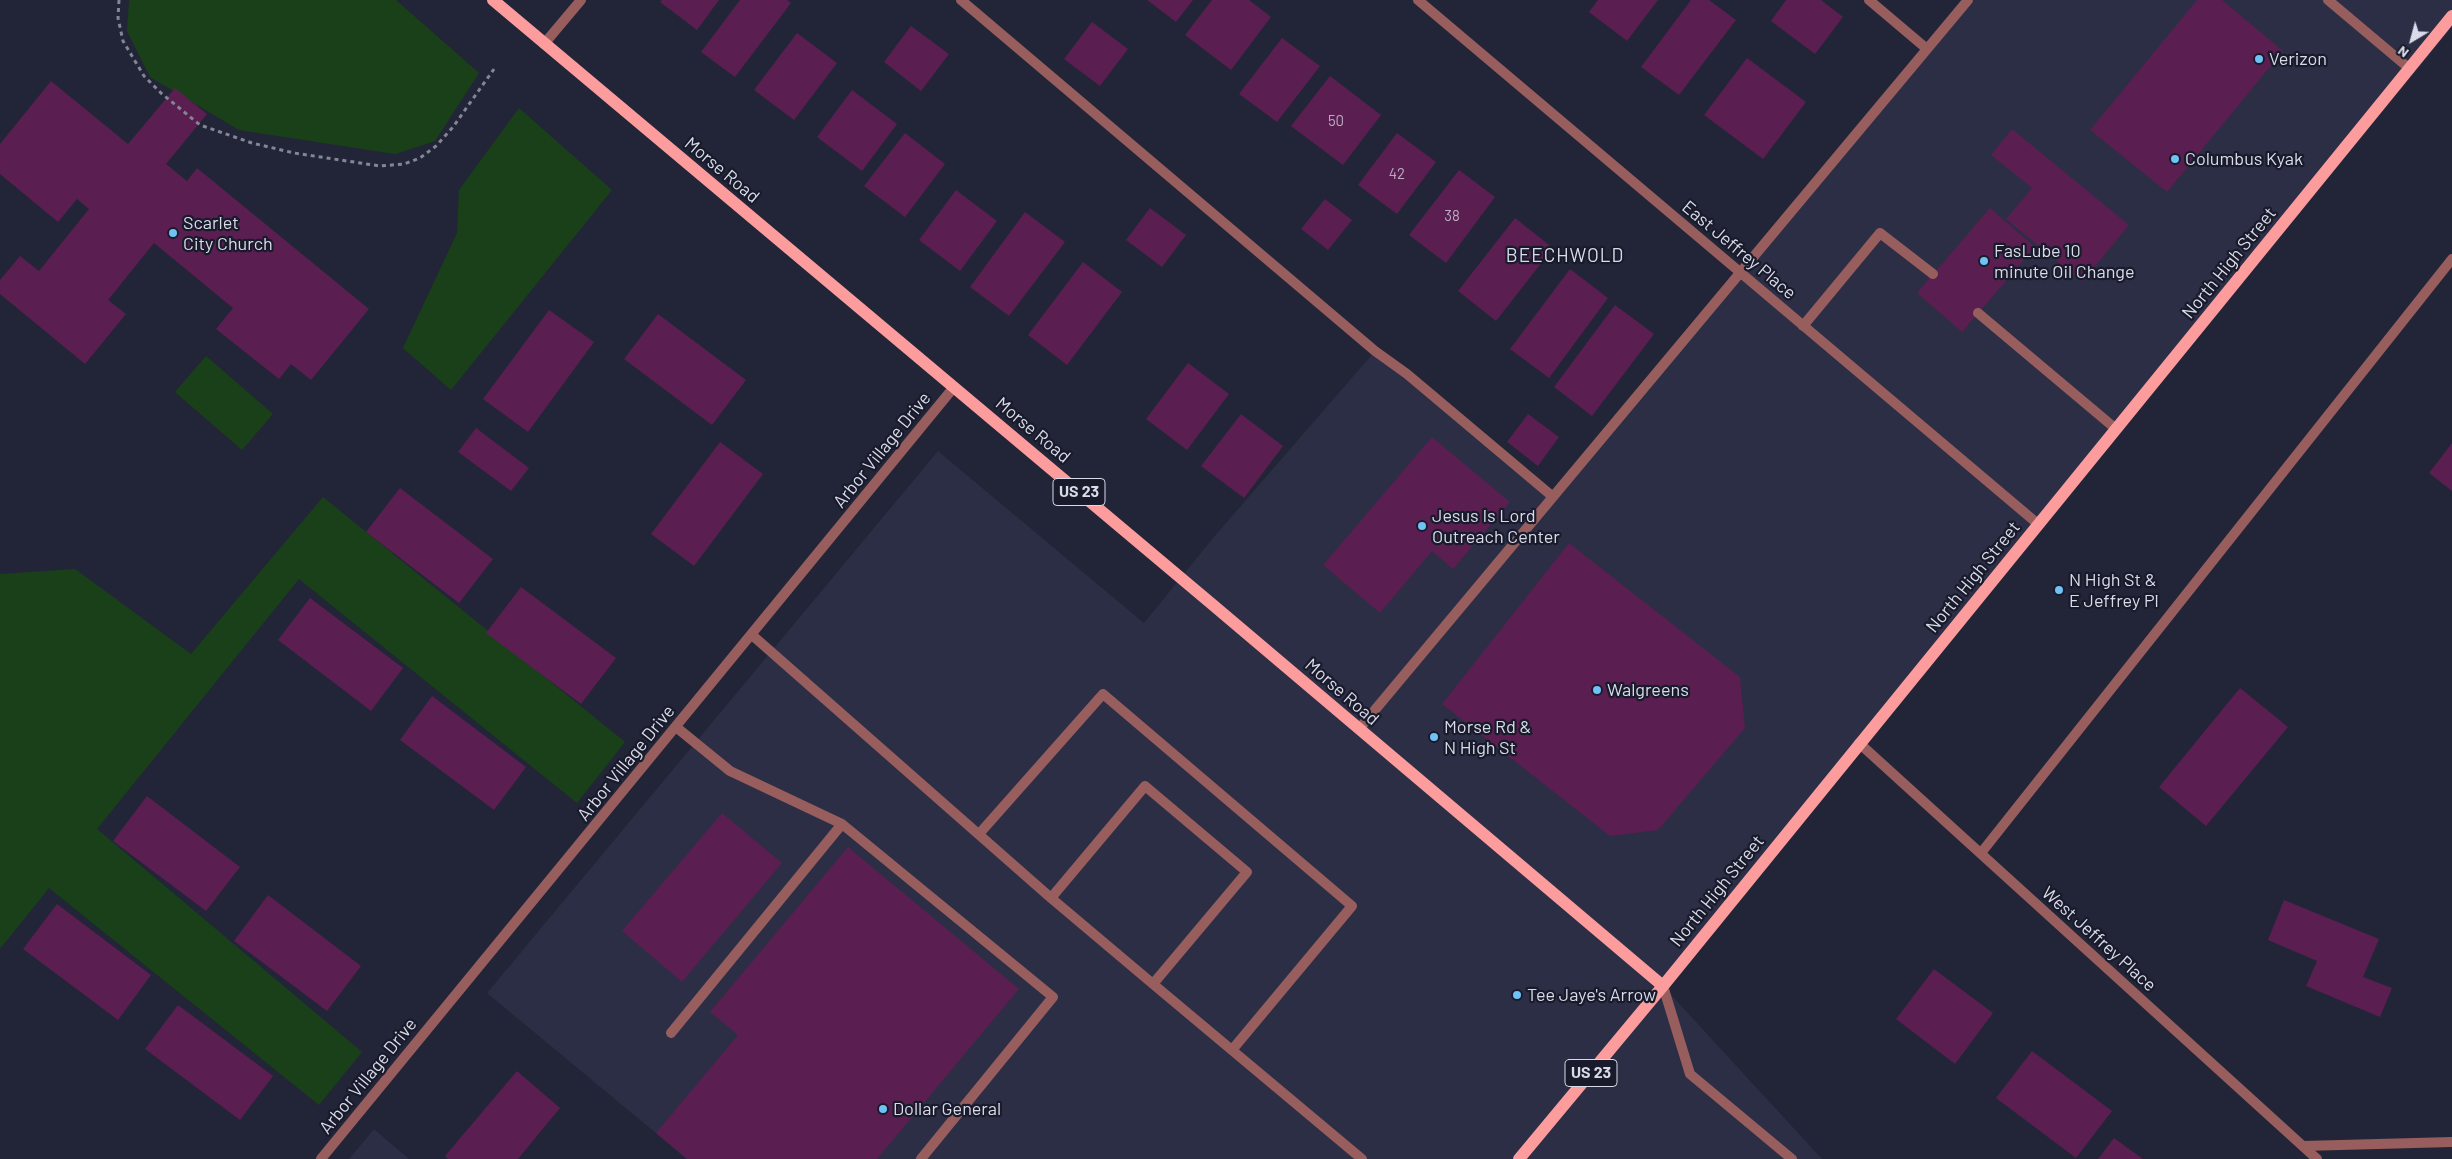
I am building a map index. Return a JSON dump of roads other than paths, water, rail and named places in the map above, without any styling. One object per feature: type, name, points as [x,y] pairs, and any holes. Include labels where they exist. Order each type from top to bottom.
[{"type":"main road","name":"Morse Road","points":[[492,0],[954,387],[1663,986]]},
{"type":"main road","name":"North High Street","points":[[1519,1159],[1663,986],[2452,16]]},
{"type":"street","points":[[544,44],[580,0]]},
{"type":"street","points":[[961,0],[1375,351],[1407,374],[1552,496]]},
{"type":"street","name":"East Jeffrey Place","points":[[1418,0],[2038,524]]},
{"type":"street","points":[[1869,0],[1927,49]]},
{"type":"street","points":[[1359,729],[1968,0]]},
{"type":"street","points":[[2328,0],[2410,69]]},
{"type":"street","points":[[1803,326],[1880,233],[1933,274]]},
{"type":"street","points":[[1981,853],[2452,259]]},
{"type":"street","points":[[1978,313],[2116,429]]},
{"type":"street","name":"Arbor Village Drive","points":[[321,1159],[954,387]]},
{"type":"street","points":[[752,635],[1051,898],[1362,1159]]},
{"type":"street","points":[[979,834],[1103,694],[1337,893],[1352,906],[1232,1050]]},
{"type":"street","points":[[676,727],[730,771],[842,824],[1053,997],[920,1159]]},
{"type":"street","name":"West Jeffrey Place","points":[[1860,743],[2317,1159]]},
{"type":"street","points":[[1051,898],[1145,786],[1247,872],[1153,984]]},
{"type":"street","points":[[671,1033],[842,824]]},
{"type":"street","points":[[1663,986],[1690,1074],[1792,1159]]},
{"type":"street","points":[[2303,1146],[2452,1142]]},
{"type":"place","name":"Verizon","points":[[2259,59]]},
{"type":"place","name":"Columbus Kyak","points":[[2175,159]]},
{"type":"place","name":"Scarlet City Church","points":[[173,233]]},
{"type":"place","name":"FasLube 10 minute Oil Change","points":[[1984,261]]},
{"type":"place","name":"Jesus Is Lord Outreach Center","points":[[1422,526]]},
{"type":"place","name":"N High St & E Jeffrey Pl","points":[[2059,590]]},
{"type":"place","name":"Walgreens","points":[[1597,690]]},
{"type":"place","name":"Morse Rd & N High St","points":[[1434,737]]},
{"type":"place","name":"Tee Jaye's Arrow","points":[[1517,995]]},
{"type":"place","name":"Dollar General","points":[[883,1109]]},
{"type":"district","name":"BEECHWOLD","points":[[1565,256]]}]
